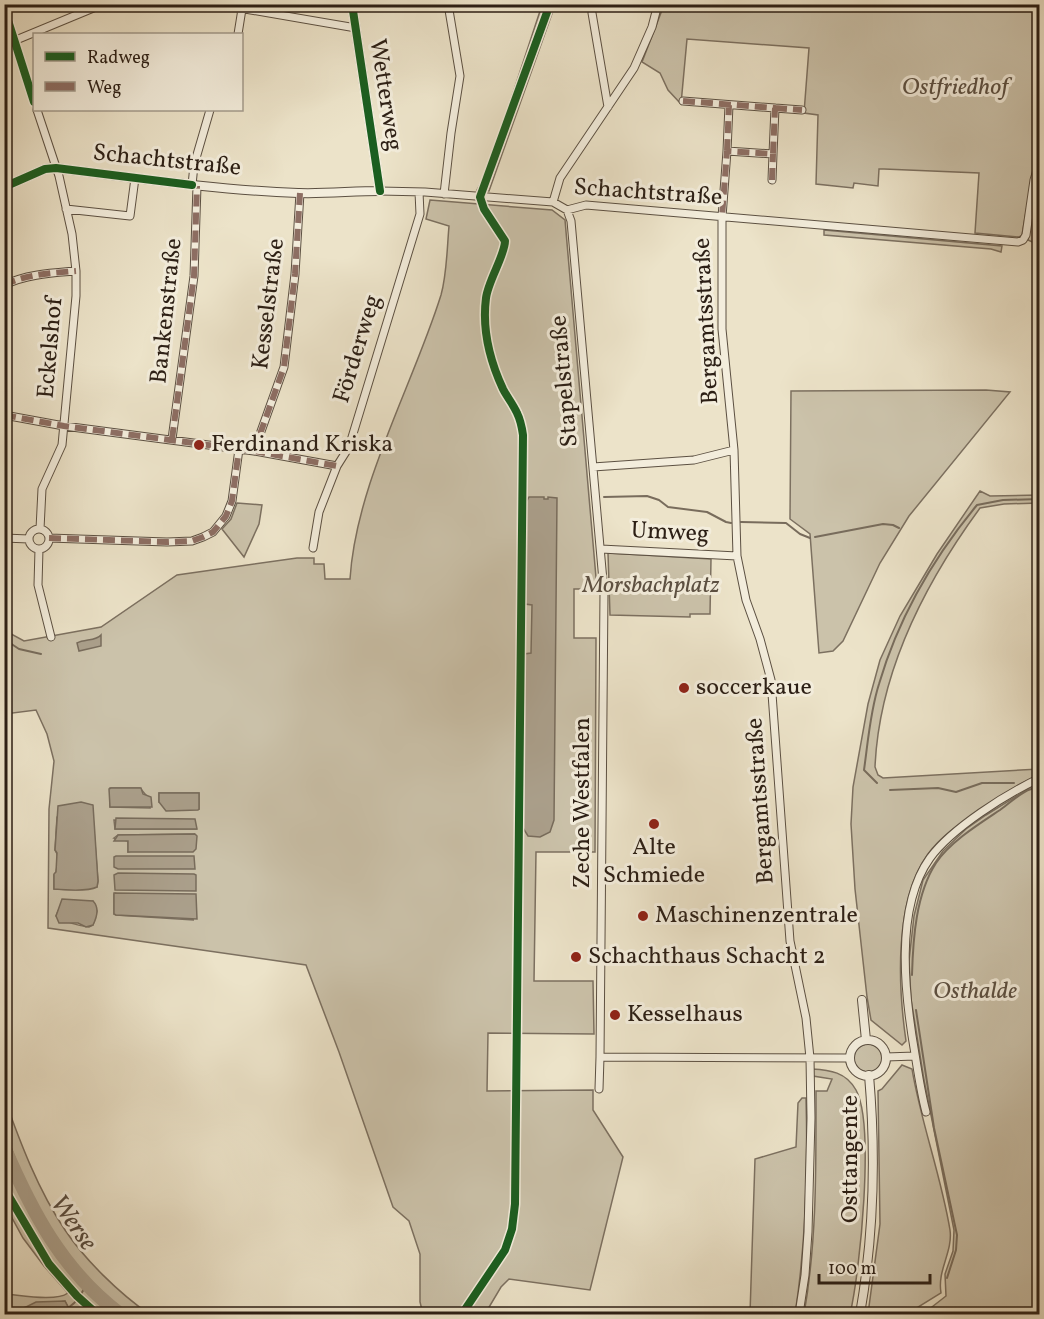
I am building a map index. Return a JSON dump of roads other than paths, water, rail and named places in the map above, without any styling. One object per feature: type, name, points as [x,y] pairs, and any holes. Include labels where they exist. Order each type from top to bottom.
[{"type":"street","points":[[4,45],[103,4]]},
{"type":"street","points":[[216,4],[356,28]]},
{"type":"street","name":"Wetterweg","points":[[352,4],[380,191]]},
{"type":"street","points":[[444,194],[460,76],[448,4]]},
{"type":"street","points":[[553,202],[560,178],[638,60],[652,27],[658,4]]},
{"type":"street","points":[[4,8],[33,99]]},
{"type":"street","points":[[238,33],[242,9]]},
{"type":"street","points":[[591,13],[608,107]]},
{"type":"street","points":[[683,101],[802,110]]},
{"type":"street","name":"Bergamtsstraße","points":[[729,105],[722,217],[722,329],[735,450],[737,556],[746,600],[762,646],[772,689],[790,941],[806,1018],[810,1058],[808,1232],[800,1314]]},
{"type":"street","points":[[772,180],[775,108]]},
{"type":"street","name":"Eckelshof","points":[[37,111],[56,168],[66,209],[76,271],[76,296],[62,445],[42,489],[40,529]]},
{"type":"street","name":"Bankenstraße","points":[[172,439],[194,276],[194,165],[210,111]]},
{"type":"street","points":[[727,151],[773,154]]},
{"type":"street","name":"Schachtstraße","points":[[56,168],[194,185],[300,194],[419,192],[553,202],[567,210],[586,205],[1010,243],[1023,240],[1026,235],[1034,180],[1040,160]]},
{"type":"street","points":[[4,187],[45,170],[56,168]]},
{"type":"street","points":[[66,209],[130,216],[135,178]]},
{"type":"street","name":"Förderweg","points":[[313,548],[319,512],[337,466],[349,447],[420,214],[419,192]]},
{"type":"street","name":"Kesselstraße","points":[[254,451],[284,367],[295,274],[300,194]]},
{"type":"street","name":"Stapelstraße","points":[[567,210],[571,221],[601,549]]},
{"type":"street","points":[[4,285],[41,274],[76,271]]},
{"type":"street","points":[[4,414],[64,426],[254,451],[337,466]]},
{"type":"street","points":[[49,538],[167,542],[192,541],[213,532],[226,516],[232,501],[239,449]]},
{"type":"street","points":[[593,467],[694,460],[735,450]]},
{"type":"street","points":[[40,529],[46,532],[49,538],[45,547],[39,549],[31,545],[29,539],[31,533],[40,529]]},
{"type":"street","points":[[4,538],[29,539]]},
{"type":"street","points":[[39,549],[38,585],[51,637]]},
{"type":"street","name":"Umweg","points":[[601,549],[737,556]]},
{"type":"street","name":"Zeche Westfalen","points":[[600,1089],[604,592],[601,549]]},
{"type":"street","points":[[926,1112],[906,1004],[904,962],[909,916],[919,878],[928,860],[960,827],[1040,778]]},
{"type":"street","points":[[862,1000],[866,1040]]},
{"type":"street","points":[[872,1040],[882,1047],[886,1057],[879,1071],[864,1075],[854,1069],[850,1053],[856,1044],[872,1040]]},
{"type":"street","points":[[886,1057],[915,1056]]},
{"type":"street","points":[[600,1057],[850,1058]]},
{"type":"street","name":"Osttangente","points":[[860,1314],[870,1244],[874,1171],[869,1075]]},
{"type":"waterway","points":[[604,497],[647,496],[659,500],[668,507],[707,512],[731,523]]},
{"type":"waterway","points":[[877,783],[864,770],[873,705],[896,636],[932,567],[977,505],[1003,500],[1040,499]]},
{"type":"waterway","points":[[741,522],[786,523],[800,534],[810,538]]},
{"type":"waterway","points":[[815,537],[883,524],[899,528]]},
{"type":"waterway","points":[[4,639],[19,649],[41,654]]},
{"type":"waterway","points":[[890,790],[938,788],[956,792],[982,783],[1014,783]]},
{"type":"waterway","points":[[912,975],[913,946],[920,902],[929,875],[936,863],[949,848],[974,827],[1024,792],[1040,788]]},
{"type":"waterway","points":[[916,1010],[934,1128],[957,1235],[956,1250],[947,1278]]},
{"type":"waterway","name":"Werse","points":[[4,1147],[38,1217],[65,1259],[81,1278],[120,1314]]},
{"type":"waterway","points":[[68,1308],[79,1297],[86,1283]]},
{"type":"place","name":"Ferdinand Kriska","points":[[199,445]]},
{"type":"place","name":"soccerkaue","points":[[684,688]]},
{"type":"place","name":"Alte Schmiede","points":[[654,824]]},
{"type":"place","name":"Maschinenzentrale","points":[[643,916]]},
{"type":"place","name":"Schachthaus Schacht 2","points":[[576,957]]},
{"type":"place","name":"Kesselhaus","points":[[615,1015]]},
{"type":"park label","name":"Ostfriedhof","points":[[955,88]]},
{"type":"park label","name":"Morsbachplatz","points":[[651,586]]},
{"type":"park label","name":"Osthalde","points":[[975,992]]}]
